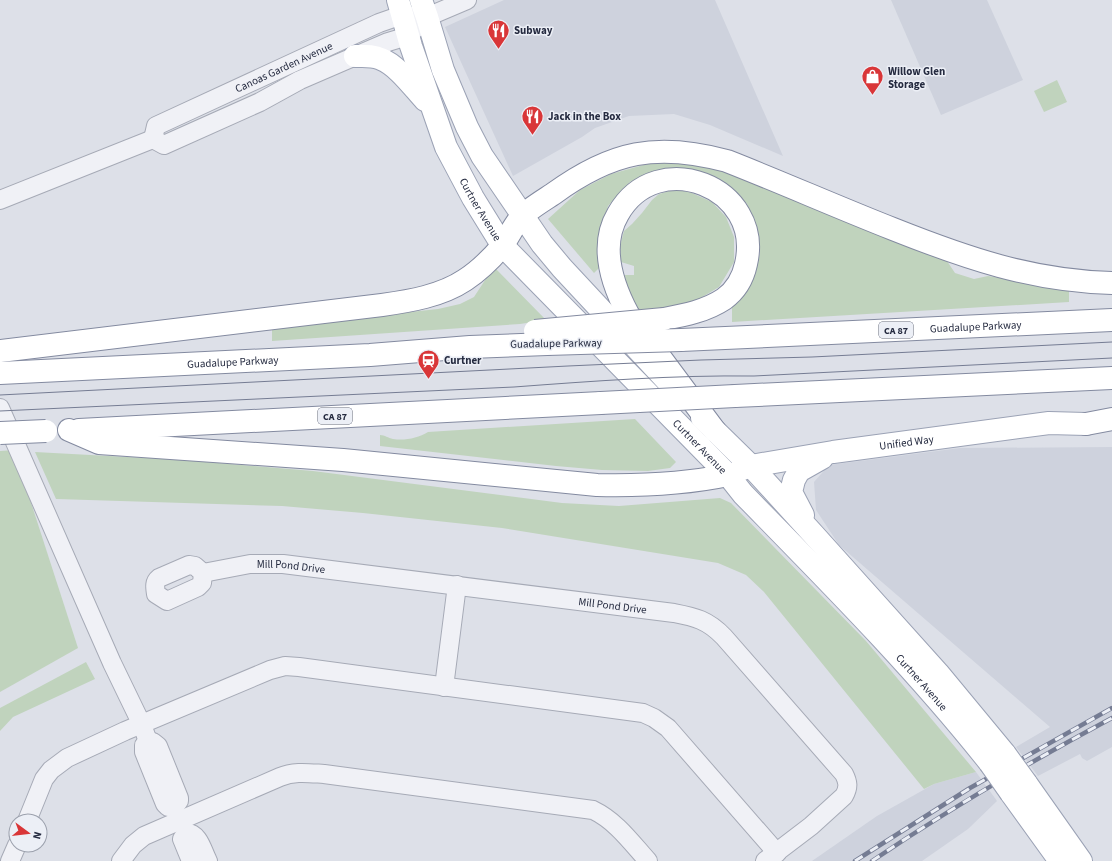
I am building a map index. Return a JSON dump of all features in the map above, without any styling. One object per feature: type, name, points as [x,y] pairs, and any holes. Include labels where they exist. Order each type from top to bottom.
[{"type":"main road","name":"Curtner Avenue","points":[[424,9],[443,70],[467,127],[482,156],[542,244],[562,268],[714,431],[751,466],[938,673],[997,759],[1019,788],[1081,861]]},
{"type":"main road","name":"Curtner Avenue","points":[[403,17],[431,106],[446,147],[473,198],[502,245],[728,475],[743,494],[920,679],[956,721],[997,759]]},
{"type":"main road","points":[[355,56],[370,56],[386,62],[400,72],[431,106]]},
{"type":"main road","points":[[6,350],[382,306],[413,301],[449,289],[465,281],[478,271],[502,245],[522,216],[575,178],[618,158],[639,153],[662,151],[706,155],[727,161],[931,244],[986,263],[1018,272],[1047,277],[1112,283]]},
{"type":"main road","points":[[541,337],[664,319],[699,311],[725,298],[738,285],[745,271],[749,254],[748,237],[743,221],[734,207],[724,196],[711,187],[697,181],[683,178],[668,179],[652,183],[636,193],[622,206],[612,224],[609,241],[609,261],[612,280],[628,314],[714,431]]},
{"type":"main road","name":"Guadalupe Parkway","points":[[0,373],[370,355],[507,344],[541,337],[681,340],[1112,320]]},
{"type":"main road","name":"CA 87","points":[[0,433],[1112,378]]},
{"type":"main road","name":"Unified Way","points":[[69,430],[99,443],[343,460],[598,485],[627,486],[684,483],[728,475],[751,466],[833,452],[1049,423],[1086,424],[1112,420]]},
{"type":"main road","points":[[814,535],[791,492],[794,480],[799,470],[833,452]]},
{"type":"main road","name":"Curtner Avenue","points":[[1019,788],[1060,861]]},
{"type":"street","name":"Canoas Garden Avenue","points":[[403,17],[388,42],[300,80],[260,102],[164,145],[153,139],[156,126],[379,23],[403,17],[424,9],[467,0]]},
{"type":"street","points":[[0,200],[153,139]]},
{"type":"street","points":[[0,408],[112,664],[145,733],[158,746],[179,798],[182,843],[191,861]]},
{"type":"street","name":"Mill Pond Drive","points":[[30,813],[44,779],[51,770],[67,758],[145,733],[270,670],[285,666],[643,713],[654,718],[668,728],[771,857],[811,826],[844,796],[848,790],[844,774],[716,629],[707,622],[694,616],[283,564],[250,564],[203,573]]},
{"type":"street","points":[[189,565],[195,566],[203,573],[202,583],[198,587],[172,600],[166,601],[150,596],[156,581],[159,578],[189,565]]},
{"type":"street","points":[[444,687],[457,585]]},
{"type":"street","points":[[121,861],[132,845],[144,836],[291,772],[324,774],[593,810],[603,815],[619,828],[648,861]]},
{"type":"street","points":[[180,820],[190,833],[196,836],[208,861]]},
{"type":"shaded area","points":[[504,0],[715,0],[783,156],[710,125],[674,114],[629,116],[595,128],[513,176],[445,27]]},
{"type":"shaded area","points":[[891,0],[987,0],[1023,80],[941,115]]},
{"type":"shaded area","points":[[1112,447],[1112,747],[1087,761],[1082,758],[1080,754],[1038,776],[1016,747],[1050,727],[839,545],[816,510],[814,482],[829,465],[960,448]]},
{"type":"shaded area","points":[[976,772],[997,801],[968,829],[922,861],[812,861],[877,816],[934,784]]},
{"type":"green space","points":[[1057,80],[1067,102],[1044,112],[1034,91]]},
{"type":"green space","points":[[691,161],[746,176],[947,261],[955,273],[974,279],[988,276],[1069,289],[1069,302],[732,322],[732,307],[743,295],[756,272],[760,253],[757,230],[747,204],[726,186],[655,172],[630,182],[608,206],[599,235],[600,267],[594,273],[548,219],[580,190],[611,174],[647,164]]},
{"type":"green space","points":[[676,189],[692,193],[712,202],[726,217],[734,237],[734,262],[719,287],[699,299],[671,308],[644,312],[636,309],[623,275],[634,275],[634,266],[621,262],[620,246],[624,231],[642,213],[652,200],[659,194]]},
{"type":"green space","points":[[496,269],[546,320],[520,324],[272,341],[272,327],[438,309],[460,304],[474,297],[491,271]]},
{"type":"green space","points":[[635,419],[676,462],[670,468],[648,471],[602,470],[380,446],[380,435],[402,440],[420,436],[428,432]]},
{"type":"green space","points":[[14,450],[78,648],[0,692],[0,451]]},
{"type":"green space","points":[[35,452],[183,460],[313,471],[562,503],[619,506],[720,498],[731,503],[866,641],[976,772],[934,784],[924,789],[764,592],[746,575],[718,563],[502,528],[363,513],[282,506],[56,499]]},
{"type":"green space","points":[[86,662],[95,679],[13,717],[0,731],[0,708]]},
{"type":"tram line","points":[[0,395],[568,366],[812,357],[1112,342]]},
{"type":"tram line","points":[[0,411],[514,387],[694,376],[754,376],[1112,358]]},
{"type":"railway","points":[[855,861],[970,788],[1112,708]]},
{"type":"railway","points":[[872,861],[990,786],[1112,718]]},
{"type":"place","name":"Subway","points":[[498,50]]},
{"type":"place","name":"Willow Glen Storage","points":[[872,96]]},
{"type":"place","name":"Jack in the Box","points":[[532,136]]},
{"type":"place","name":"Curtner","points":[[429,380]]}]
